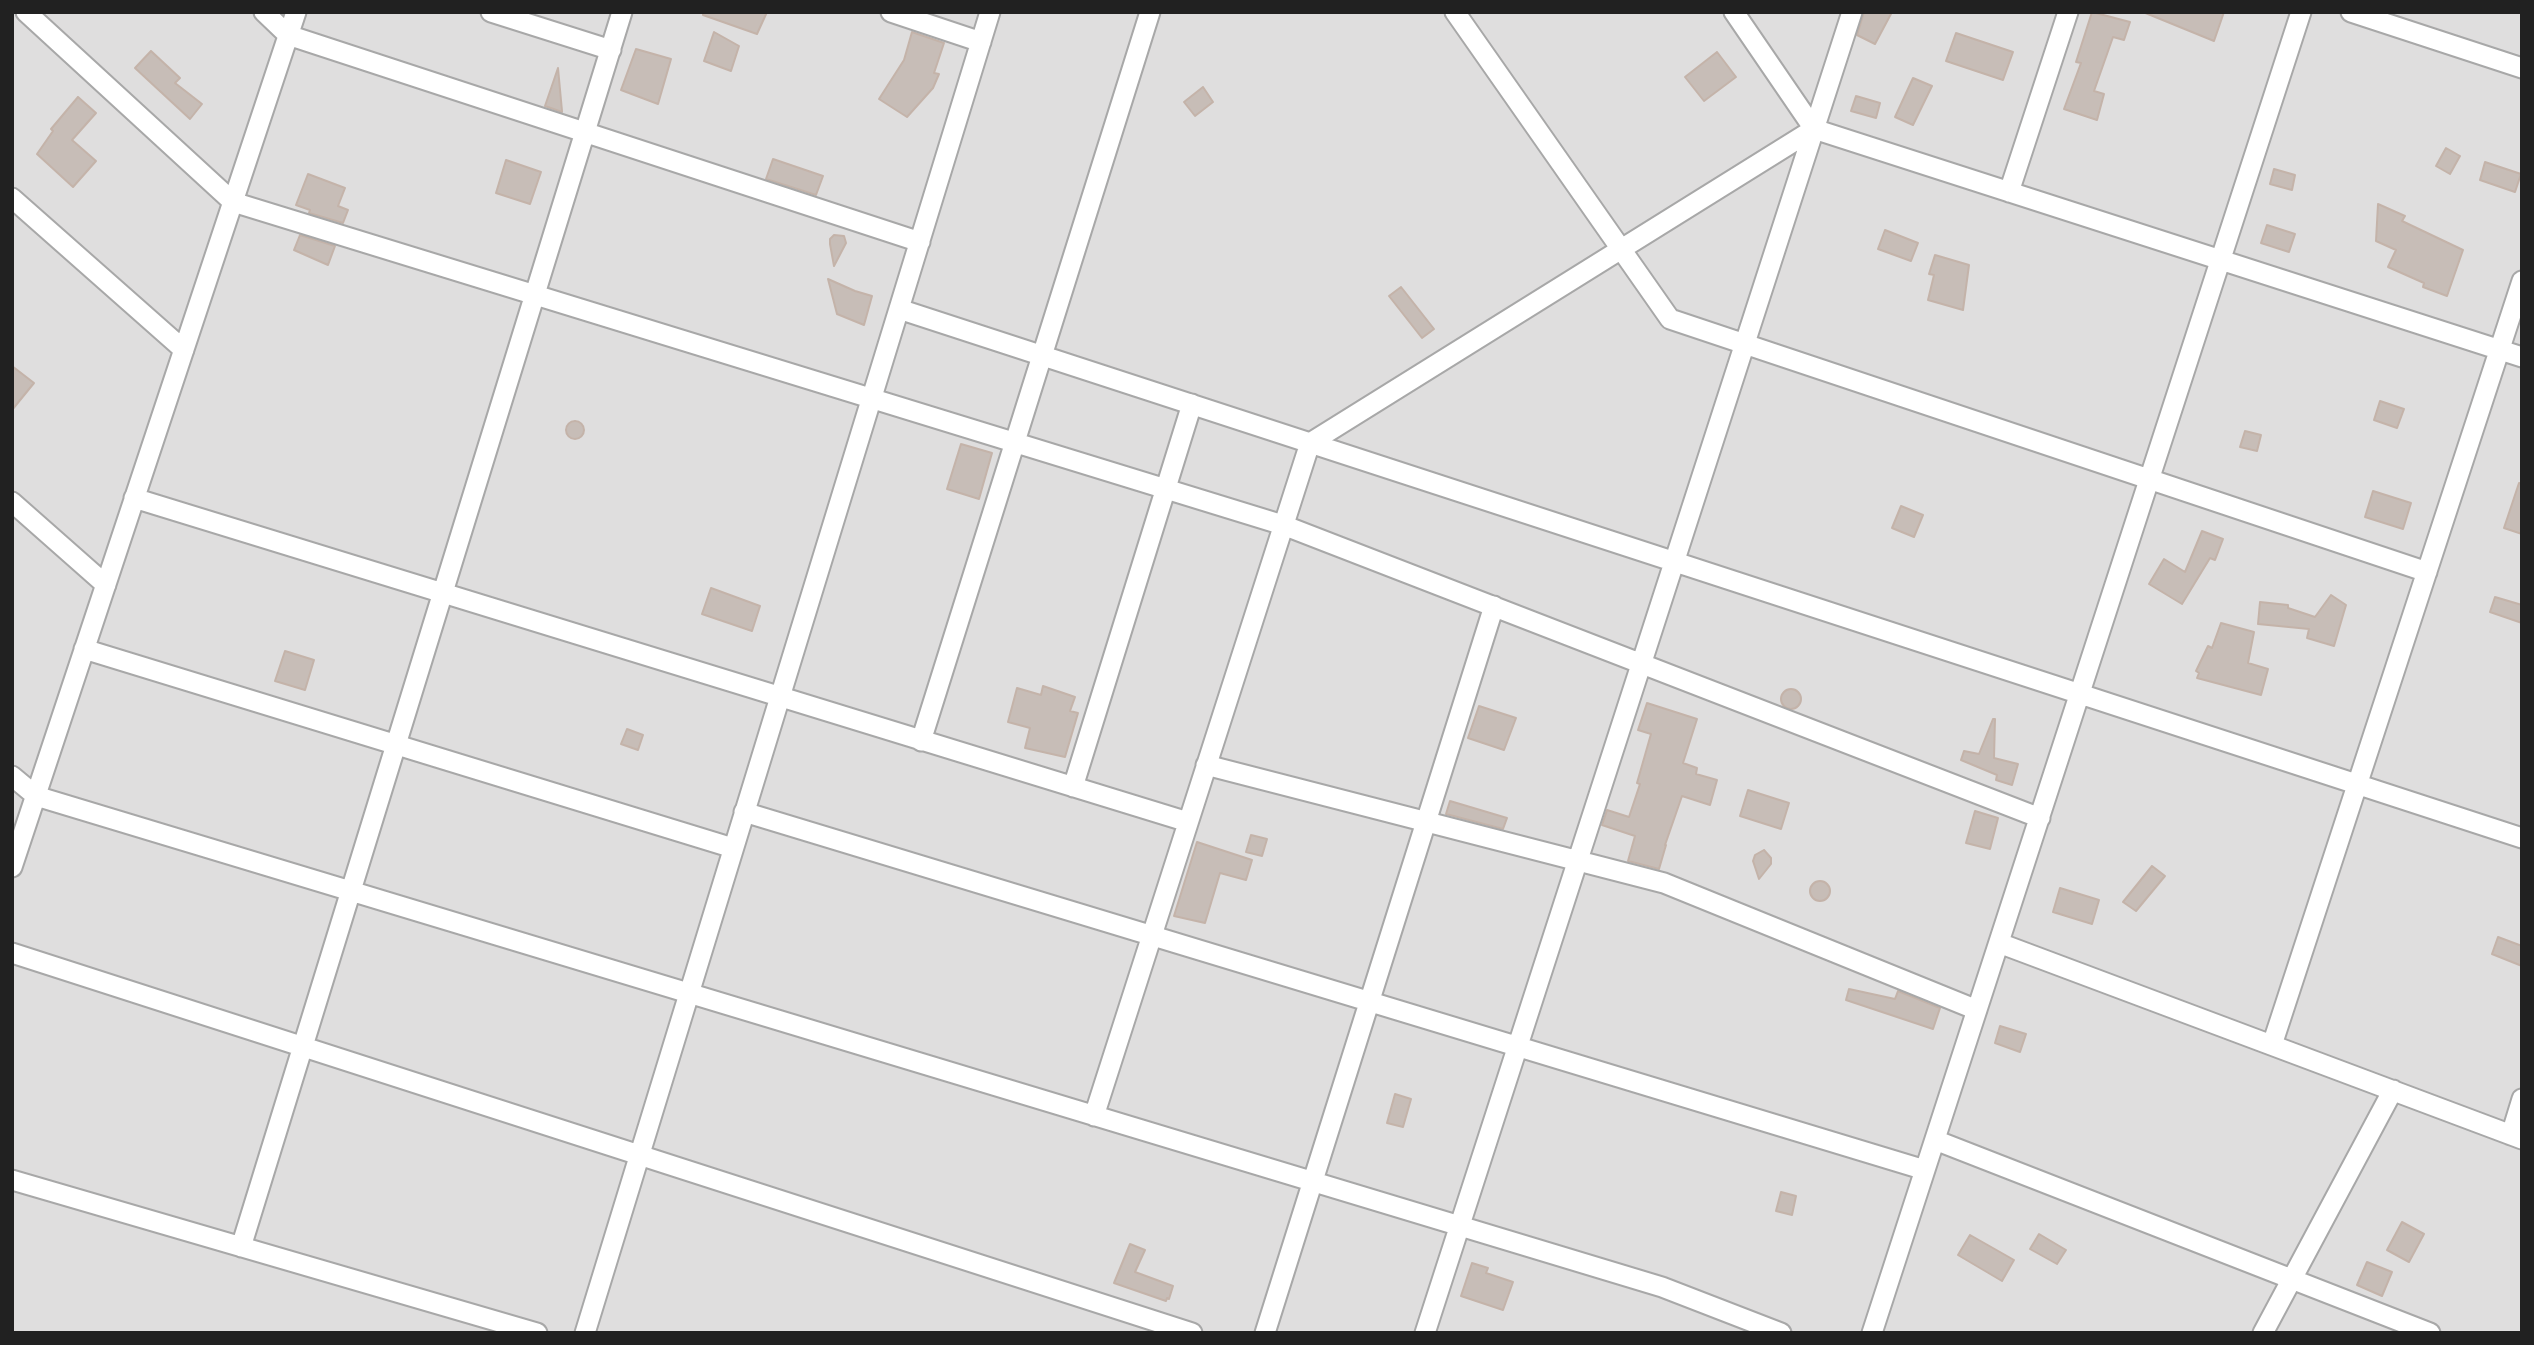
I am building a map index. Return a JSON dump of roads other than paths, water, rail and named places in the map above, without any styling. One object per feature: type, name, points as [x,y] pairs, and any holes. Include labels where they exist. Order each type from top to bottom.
[{"type":"street","points":[[26,12],[233,202],[1283,525],[2040,817]]},
{"type":"street","points":[[264,12],[288,35],[920,242]]},
{"type":"street","points":[[12,867],[296,12]]},
{"type":"street","points":[[491,12],[611,50]]},
{"type":"street","points":[[241,1247],[622,12]]},
{"type":"street","points":[[891,12],[981,42]]},
{"type":"street","points":[[585,1333],[990,12]]},
{"type":"street","points":[[921,741],[1150,12]]},
{"type":"street","points":[[1455,12],[1670,319],[2427,572]]},
{"type":"street","points":[[1734,12],[1814,129],[2522,357]]},
{"type":"street","points":[[1425,1333],[1852,12]]},
{"type":"street","points":[[2009,192],[2068,12]]},
{"type":"street","points":[[1872,1333],[2301,12]]},
{"type":"street","points":[[2351,12],[2522,68]]},
{"type":"street","points":[[1094,1116],[1310,443],[1814,129]]},
{"type":"street","points":[[12,198],[184,350]]},
{"type":"street","points":[[2272,1045],[2522,281]]},
{"type":"street","points":[[899,309],[2522,838]]},
{"type":"street","points":[[1073,787],[1192,404]]},
{"type":"street","points":[[134,498],[1188,822]]},
{"type":"street","points":[[12,502],[106,585]]},
{"type":"street","points":[[1265,1333],[1494,606]]},
{"type":"street","points":[[85,649],[733,849]]},
{"type":"street","points":[[1206,765],[1664,883],[1977,1010]]},
{"type":"street","points":[[12,776],[36,796],[1662,1287],[1781,1333]]},
{"type":"street","points":[[744,812],[1925,1170]]},
{"type":"street","points":[[1999,943],[2516,1137],[2522,1099]]},
{"type":"street","points":[[12,953],[1192,1333]]},
{"type":"street","points":[[2263,1333],[2393,1090]]},
{"type":"street","points":[[1935,1140],[2430,1333]]},
{"type":"street","points":[[12,1180],[537,1333]]}]
